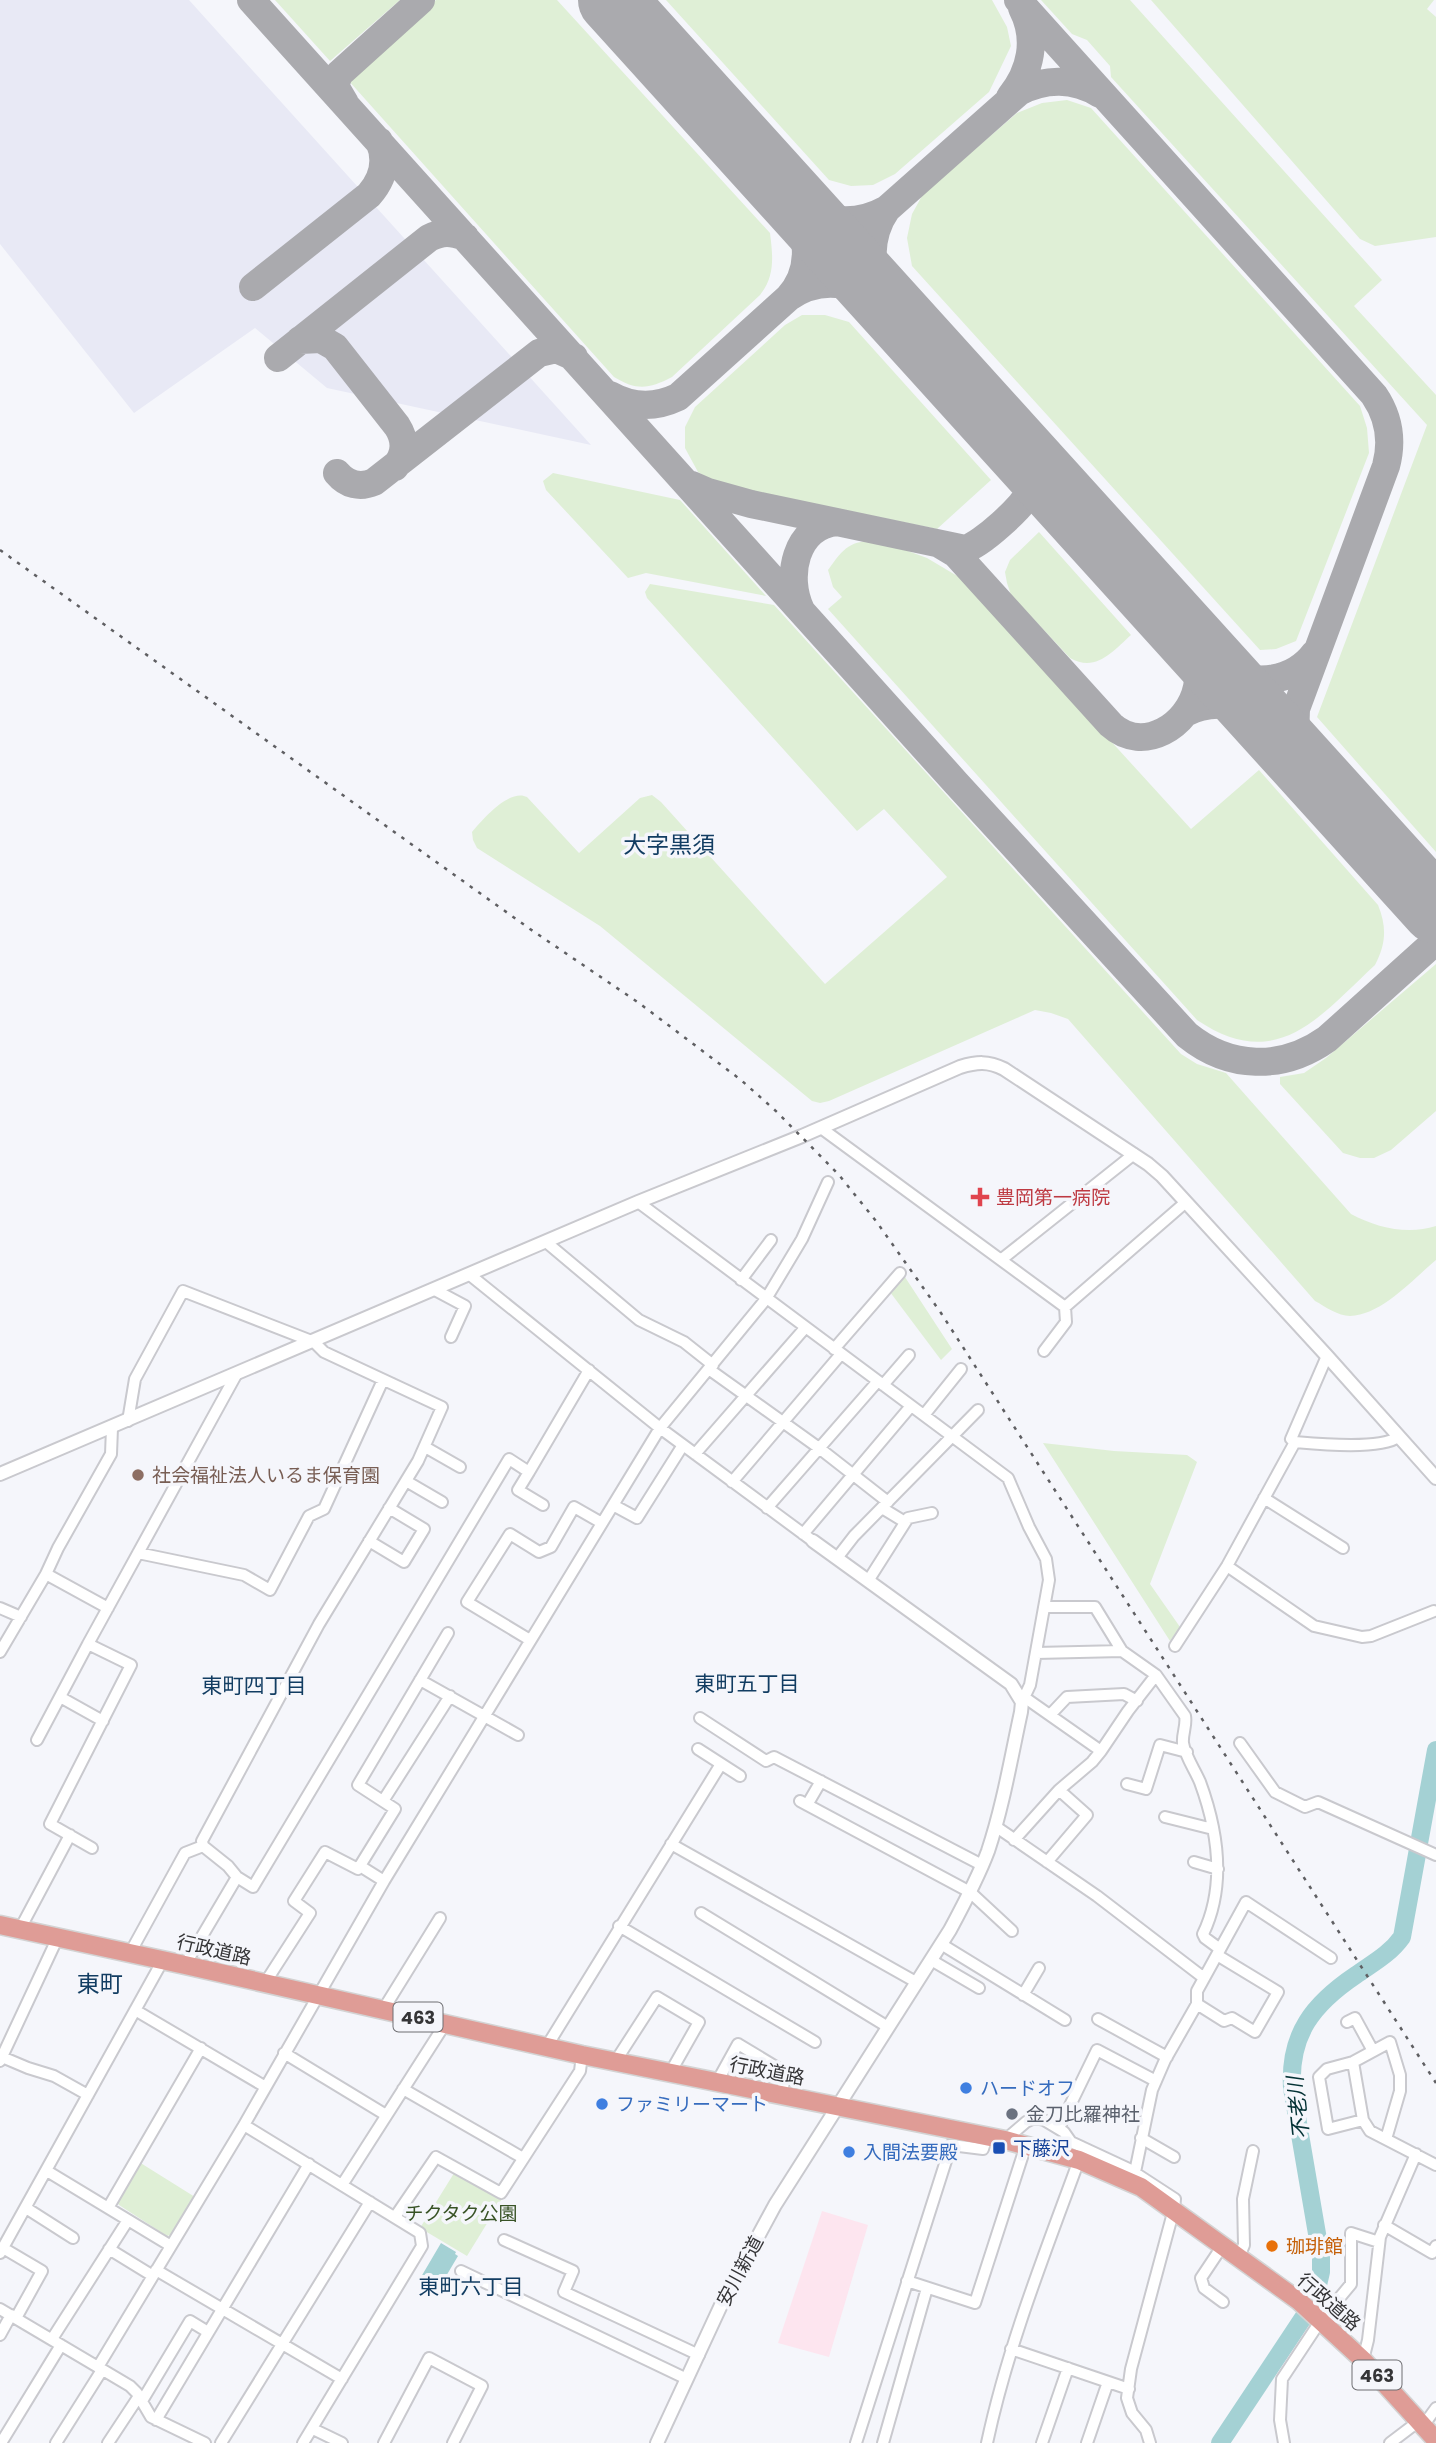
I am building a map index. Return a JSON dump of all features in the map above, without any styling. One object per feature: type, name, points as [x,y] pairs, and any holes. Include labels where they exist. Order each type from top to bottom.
[{"type":"highway","name":"行政道路","points":[[0,1925],[582,2055],[996,2138],[1079,2160],[1141,2187],[1313,2312],[1363,2360],[1436,2440]]},
{"type":"street","points":[[0,1474],[638,1202],[821,1128],[960,1067],[979,1062],[991,1063],[1004,1069],[1134,1154],[1162,1176],[1436,1478]]},
{"type":"street","points":[[821,1128],[1065,1307],[1066,1322],[1044,1351]]},
{"type":"street","points":[[1002,1259],[1134,1154]]},
{"type":"street","points":[[55,2443],[484,1715],[660,1428],[766,1299],[802,1239],[828,1182]]},
{"type":"street","points":[[638,1202],[1008,1478],[1046,1559],[1049,1580],[1030,1685],[1023,1699]]},
{"type":"street","points":[[1065,1307],[1185,1202]]},
{"type":"street","points":[[741,1280],[771,1240]]},
{"type":"street","points":[[546,1241],[639,1321],[684,1342],[746,1395],[854,1474],[905,1522]]},
{"type":"street","points":[[732,1482],[783,1422],[900,1273]]},
{"type":"street","points":[[470,1275],[660,1428],[1011,1685],[1023,1699],[1101,1751]]},
{"type":"street","points":[[435,1290],[465,1306],[452,1337]]},
{"type":"street","points":[[128,1421],[135,1379],[183,1291],[314,1342],[324,1352],[442,1407],[425,1447],[319,1624],[202,1841],[203,1846],[237,1877],[253,1886],[509,1459],[528,1472]]},
{"type":"street","points":[[695,1454],[805,1328]]},
{"type":"street","points":[[767,1508],[819,1448],[909,1355]]},
{"type":"street","points":[[1327,1356],[1291,1439],[1295,1442],[1332,1446],[1384,1443],[1398,1437]]},
{"type":"street","points":[[924,1415],[961,1369]]},
{"type":"street","points":[[543,1505],[518,1490],[589,1370]]},
{"type":"street","points":[[37,1740],[236,1375]]},
{"type":"street","points":[[138,1553],[244,1575],[270,1590],[309,1516],[324,1509],[383,1380]]},
{"type":"street","points":[[808,1538],[854,1474],[911,1406]]},
{"type":"street","points":[[836,1558],[854,1536],[978,1410]]},
{"type":"street","points":[[0,1652],[111,1454],[112,1428]]},
{"type":"street","points":[[1175,1646],[1227,1566],[1295,1442]]},
{"type":"street","points":[[613,1505],[636,1518],[683,1445]]},
{"type":"street","points":[[425,1447],[460,1467]]},
{"type":"street","points":[[406,1481],[442,1502]]},
{"type":"street","points":[[1264,1498],[1343,1548]]},
{"type":"street","points":[[530,1640],[467,1602],[510,1534],[539,1552],[551,1548],[574,1507],[602,1523]]},
{"type":"street","points":[[369,1541],[404,1562],[424,1529],[389,1508]]},
{"type":"street","points":[[868,1581],[908,1518],[932,1513]]},
{"type":"street","points":[[1227,1566],[1314,1626],[1362,1637],[1371,1636],[1433,1611]]},
{"type":"street","points":[[46,1574],[108,1608]]},
{"type":"street","points":[[1044,1607],[1095,1607],[1122,1651],[1156,1675],[1185,1716],[1183,1742],[1201,1784],[1213,1829],[1219,1869],[1212,1916],[1203,1934],[1219,1952],[1278,1992],[1255,2032],[1232,2018],[1224,2021],[1197,2004]]},
{"type":"street","points":[[0,1608],[21,1617]]},
{"type":"street","points":[[265,1983],[310,1913],[294,1901],[325,1852],[358,1869],[395,1809],[358,1785],[448,1633]]},
{"type":"street","points":[[88,1644],[131,1665],[50,1824],[92,1847]]},
{"type":"street","points":[[1036,1653],[1122,1651]]},
{"type":"street","points":[[1014,1840],[1059,1790],[1092,1762],[1156,1675]]},
{"type":"street","points":[[420,1680],[518,1735]]},
{"type":"street","points":[[1050,1715],[1067,1697],[1124,1694],[1138,1700]]},
{"type":"street","points":[[383,1801],[450,1696]]},
{"type":"street","points":[[60,1697],[103,1721]]},
{"type":"street","name":"安川新道","points":[[657,2443],[749,2252],[836,2106],[941,1944],[970,1892],[995,1826],[1023,1699]]},
{"type":"street","points":[[700,1718],[766,1760],[774,1757],[982,1865]]},
{"type":"street","points":[[1240,1743],[1275,1792],[1305,1807],[1318,1802],[1436,1855]]},
{"type":"street","points":[[1127,1784],[1146,1789],[1160,1745],[1187,1752]]},
{"type":"street","points":[[698,1749],[740,1776]]},
{"type":"street","points":[[547,2046],[721,1764]]},
{"type":"street","points":[[821,1782],[803,1803],[970,1892],[1012,1930]]},
{"type":"street","points":[[1047,1862],[1087,1815],[1059,1790]]},
{"type":"street","points":[[1164,1817],[1213,1829]]},
{"type":"street","points":[[995,1826],[1097,1896],[1204,1978]]},
{"type":"street","points":[[20,1929],[70,1835]]},
{"type":"street","points":[[671,1844],[916,1982]]},
{"type":"street","points":[[130,1953],[185,1853],[203,1846]]},
{"type":"street","points":[[1194,1862],[1219,1869]]},
{"type":"street","points":[[360,1866],[384,1881]]},
{"type":"street","points":[[185,1965],[237,1877]]},
{"type":"street","points":[[1135,2172],[1156,2081],[1197,2004],[1197,1991],[1246,1902],[1331,1958]]},
{"type":"street","points":[[701,1913],[888,2027]]},
{"type":"street","points":[[383,2010],[440,1918]]},
{"type":"street","points":[[619,1926],[815,2042]]},
{"type":"street","points":[[58,1937],[1,2059],[54,2076],[88,2095]]},
{"type":"street","points":[[941,1944],[1065,2021]]},
{"type":"street","points":[[0,2335],[41,2271],[1,2251],[163,1960]]},
{"type":"street","points":[[931,1960],[979,1988]]},
{"type":"street","points":[[1023,1995],[1039,1969]]},
{"type":"street","points":[[615,2062],[657,1997],[699,2022],[670,2073]]},
{"type":"street","points":[[135,2010],[264,2086]]},
{"type":"street","points":[[1347,2022],[1354,2018],[1373,2051]]},
{"type":"street","points":[[1098,2019],[1167,2057]]},
{"type":"street","points":[[342,2185],[445,2024]]},
{"type":"street","points":[[1363,2120],[1328,2129],[1319,2077],[1327,2069],[1353,2062],[1390,2042],[1400,2075],[1399,2091],[1386,2139]]},
{"type":"street","points":[[716,2082],[738,2044],[786,2073],[781,2095]]},
{"type":"street","points":[[108,2208],[201,2049]]},
{"type":"street","points":[[1059,2128],[1097,2050],[1156,2081]]},
{"type":"street","points":[[284,2053],[386,2115]]},
{"type":"street","points":[[395,2217],[436,2157],[501,2193],[580,2070],[582,2055]]},
{"type":"street","points":[[1353,2062],[1363,2120],[1370,2131],[1436,2165]]},
{"type":"street","points":[[403,2089],[523,2158]]},
{"type":"street","points":[[856,2443],[951,2145],[983,2149],[996,2138],[1034,2118],[1059,2128],[1071,2143],[1135,2172],[1175,2199],[1131,2369],[1127,2398],[1132,2413],[1146,2430],[1150,2443]]},
{"type":"street","points":[[244,2124],[420,2233],[422,2246],[303,2443]]},
{"type":"street","points":[[1141,2138],[1174,2157]]},
{"type":"street","points":[[907,2281],[975,2302],[1026,2145]]},
{"type":"street","points":[[1239,2257],[1244,2245],[1243,2199],[1253,2151]]},
{"type":"street","points":[[1363,2360],[1368,2340],[1379,2242],[1416,2154]]},
{"type":"street","points":[[987,2443],[1011,2348],[1079,2160]]},
{"type":"street","points":[[156,2420],[309,2164]]},
{"type":"street","points":[[47,2171],[171,2246]]},
{"type":"street","points":[[221,2443],[370,2202]]},
{"type":"street","points":[[26,2208],[73,2238]]},
{"type":"street","points":[[5,2442],[56,2342],[128,2220]]},
{"type":"street","points":[[1384,2225],[1432,2253],[1436,2246]]},
{"type":"street","points":[[1284,2443],[1280,2420],[1282,2378],[1313,2312],[1351,2284],[1351,2233],[1379,2242]]},
{"type":"street","points":[[505,2240],[573,2271],[564,2292],[699,2355]]},
{"type":"street","points":[[1223,2245],[1201,2278],[1204,2288],[1223,2302]]},
{"type":"street","points":[[109,2249],[222,2308],[342,2379]]},
{"type":"street","points":[[461,2272],[687,2379]]},
{"type":"street","points":[[883,2443],[926,2288]]},
{"type":"street","points":[[0,2308],[130,2386],[151,2417],[205,2443]]},
{"type":"street","points":[[108,2443],[190,2321],[208,2332]]},
{"type":"street","points":[[1011,2348],[1129,2389]]},
{"type":"street","points":[[384,2443],[429,2358],[482,2386],[453,2443]]},
{"type":"street","points":[[1042,2443],[1068,2368]]},
{"type":"street","points":[[1087,2443],[1108,2382]]},
{"type":"street","points":[[1390,2443],[1421,2424],[1436,2408]]},
{"type":"street","points":[[313,2429],[342,2443]]},
{"type":"shaded area","points":[[0,0],[189,0],[591,445],[327,388],[255,328],[134,413],[0,244]]},
{"type":"shaded area","points":[[822,2211],[868,2225],[829,2357],[778,2343]]},
{"type":"green space","points":[[275,0],[400,0],[330,61]]},
{"type":"green space","points":[[436,0],[557,0],[770,233],[772,266],[765,288],[672,377],[643,387],[630,385],[614,377],[348,80]]},
{"type":"green space","points":[[666,0],[992,0],[1007,27],[1011,46],[989,92],[895,174],[873,185],[851,186],[829,180]]},
{"type":"green space","points":[[1041,0],[1130,0],[1382,280],[1354,306],[1436,395],[1436,852],[1317,717],[1427,425],[1111,77],[1110,66],[1087,40],[1072,34]]},
{"type":"green space","points":[[1151,0],[1434,0],[1427,9],[1436,17],[1436,237],[1375,246],[1360,239]]},
{"type":"green space","points":[[1067,100],[1091,108],[1360,406],[1367,428],[1369,453],[1296,641],[1276,649],[1260,650],[912,266],[907,238],[912,214],[923,194],[1017,113],[1042,103]]},
{"type":"green space","points":[[802,315],[825,315],[849,322],[991,480],[937,529],[717,484],[698,472],[685,448],[685,427],[695,407],[785,325]]},
{"type":"green space","points":[[553,473],[680,500],[766,596],[646,573],[628,578],[546,490],[543,481]]},
{"type":"green space","points":[[1039,532],[1131,635],[1096,662],[1079,662],[1070,658],[1011,595],[1005,572],[1010,560]]},
{"type":"green space","points":[[878,540],[927,558],[964,580],[1191,829],[1259,770],[1378,905],[1384,935],[1375,965],[1315,1019],[1295,1032],[1274,1040],[1251,1042],[1225,1035],[1197,1020],[828,609],[842,597],[833,587],[828,570],[848,547]]},
{"type":"green space","points":[[650,584],[774,605],[1181,1054],[1197,1064],[1226,1073],[1351,1214],[1393,1229],[1415,1230],[1436,1226],[1436,1260],[1396,1295],[1374,1310],[1350,1316],[1341,1315],[1315,1301],[1068,1019],[1051,1013],[1035,1010],[829,1101],[812,1101],[600,926],[477,848],[472,832],[497,806],[513,797],[527,797],[579,853],[640,798],[652,795],[825,984],[947,877],[884,809],[857,831],[647,598],[645,592]]},
{"type":"green space","points":[[1436,964],[1436,1111],[1391,1150],[1374,1158],[1360,1158],[1343,1153],[1280,1084],[1280,1077],[1304,1073],[1326,1058]]},
{"type":"green space","points":[[901,1271],[952,1349],[941,1360],[887,1288]]},
{"type":"green space","points":[[1043,1443],[1187,1455],[1197,1462],[1150,1584],[1180,1627],[1170,1641]]},
{"type":"green space","points":[[139,2162],[195,2197],[173,2234],[167,2236],[119,2205],[116,2200]]},
{"type":"green space","name":"チクタク公園","points":[[456,2170],[502,2199],[467,2256],[420,2228]]},
{"type":"water","points":[[441,2243],[458,2256],[439,2288],[421,2277]]},
{"type":"waterway","name":"不老川","points":[[1220,2443],[1305,2315],[1318,2285],[1321,2257],[1292,2088],[1295,2052],[1307,2022],[1327,1997],[1387,1953],[1402,1937],[1436,1750]]},
{"type":"taxiway","points":[[251,0],[956,783],[1187,1035],[1203,1046],[1238,1060],[1256,1062],[1292,1057],[1327,1039],[1436,941]]},
{"type":"taxiway","points":[[345,103],[335,86],[339,74],[421,0]]},
{"type":"taxiway","points":[[1018,0],[1374,395],[1383,412],[1389,438],[1386,466],[1296,709],[1295,738],[1304,765]]},
{"type":"taxiway","points":[[1010,97],[1023,76],[1030,54],[1030,31],[1022,8]]},
{"type":"taxiway","points":[[793,199],[815,213],[838,220],[875,215],[887,209],[1019,92],[1039,84],[1060,82],[1080,85],[1100,94]]},
{"type":"taxiway","points":[[253,287],[369,195],[383,170],[379,141]]},
{"type":"taxiway","points":[[788,298],[802,275],[806,250],[802,225],[793,199]]},
{"type":"taxiway","points":[[885,301],[875,279],[872,255],[876,231],[887,209]]},
{"type":"taxiway","points":[[278,358],[429,238],[447,233],[465,237]]},
{"type":"taxiway","points":[[610,395],[644,405],[678,397],[788,298],[812,286],[849,286],[885,301]]},
{"type":"taxiway","points":[[300,340],[321,339],[335,347],[397,426],[404,447],[395,467]]},
{"type":"taxiway","points":[[337,473],[354,484],[374,482],[539,353],[556,349],[574,357]]},
{"type":"taxiway","points":[[692,485],[751,504],[965,549],[991,533],[1027,497],[1033,479],[1031,462]]},
{"type":"taxiway","points":[[1022,503],[1044,495],[1066,501]]},
{"type":"taxiway","points":[[801,610],[794,583],[797,555],[811,533],[837,522]]},
{"type":"taxiway","points":[[941,545],[956,554],[1111,725],[1124,733],[1137,737],[1150,736],[1175,724],[1185,713],[1192,701],[1198,680],[1196,660],[1187,635]]},
{"type":"taxiway","points":[[1220,672],[1246,679],[1272,679],[1295,671],[1315,653]]},
{"type":"taxiway","points":[[1185,713],[1204,706],[1222,705],[1259,714]]},
{"type":"runway","points":[[612,0],[1436,910]]},
{"type":"railway","points":[[0,550],[530,929],[639,1003],[741,1080],[839,1175],[876,1221],[941,1313],[1436,2083]]},
{"type":"place","name":"豊岡第一病院","points":[[980,1197]]},
{"type":"place","name":"社会福祉法人いるま保育園","points":[[138,1475]]},
{"type":"place","name":"ハードオフ","points":[[966,2088]]},
{"type":"place","name":"ファミリーマート","points":[[602,2104]]},
{"type":"place","name":"金刀比羅神社","points":[[1012,2114]]},
{"type":"place","name":"下藤沢","points":[[999,2148]]},
{"type":"place","name":"入間法要殿","points":[[849,2152]]},
{"type":"place","name":"珈琲館","points":[[1272,2246]]},
{"type":"district","name":"大字黒須","points":[[669,845]]},
{"type":"district","name":"東町五丁目","points":[[747,1683]]},
{"type":"district","name":"東町四丁目","points":[[254,1685]]},
{"type":"district","name":"東町","points":[[100,1984]]},
{"type":"district","name":"東町六丁目","points":[[471,2286]]}]
